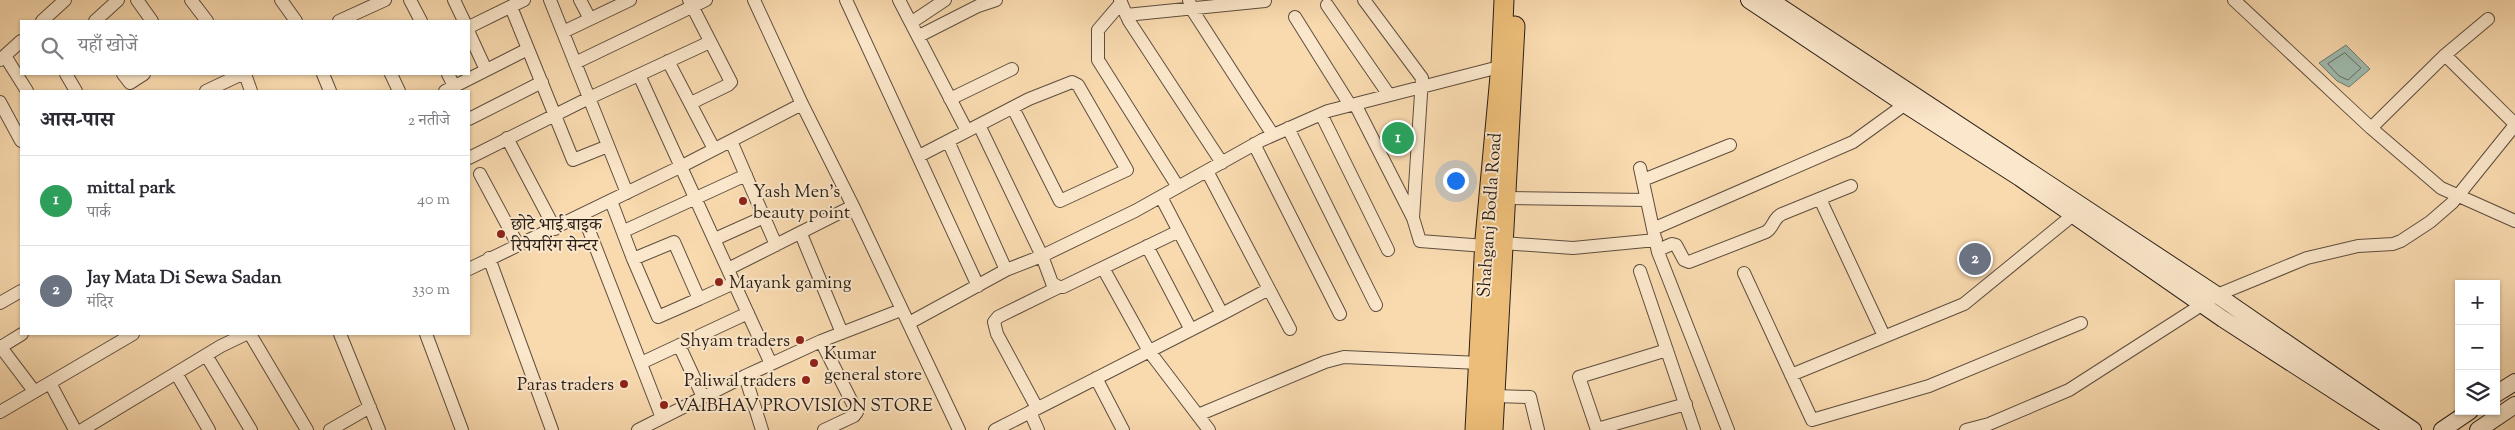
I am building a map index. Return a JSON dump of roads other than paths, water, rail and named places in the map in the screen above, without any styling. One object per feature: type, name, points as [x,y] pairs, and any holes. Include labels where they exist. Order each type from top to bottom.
[{"type":"main road","name":"Shahganj Bodla Road","points":[[1494,245],[1506,198],[1507,65],[1504,0]]},
{"type":"main road","name":"Shahganj Bodla Road","points":[[1493,430],[1495,396],[1492,295],[1494,245],[1507,65],[1515,0]]},
{"type":"main road","points":[[1749,0],[2217,295],[2413,430]]},
{"type":"main road","points":[[1770,0],[2203,305],[2394,430]]},
{"type":"main road","name":"Shahganj Bodla Road","points":[[1475,430],[1480,363],[1492,295]]},
{"type":"main road","points":[[2500,391],[2515,382]]},
{"type":"main road","points":[[2478,430],[2515,405]]},
{"type":"main road","points":[[2442,430],[2464,415]]},
{"type":"street","points":[[43,20],[65,0]]},
{"type":"street","points":[[96,20],[118,0]]},
{"type":"street","points":[[137,0],[151,20]]},
{"type":"street","points":[[191,0],[206,20]]},
{"type":"street","points":[[281,0],[295,20]]},
{"type":"street","points":[[341,20],[385,0]]},
{"type":"street","points":[[410,0],[420,20]]},
{"type":"street","points":[[454,0],[464,20]]},
{"type":"street","points":[[470,27],[524,0]]},
{"type":"street","points":[[550,0],[627,193]]},
{"type":"street","points":[[580,0],[590,20]]},
{"type":"street","points":[[575,63],[691,3],[706,0]]},
{"type":"street","points":[[754,0],[959,430]]},
{"type":"street","points":[[846,0],[978,286]]},
{"type":"street","points":[[899,0],[967,131]]},
{"type":"street","points":[[912,22],[945,0]]},
{"type":"street","points":[[919,36],[978,6],[996,0]]},
{"type":"street","points":[[1364,0],[1422,78],[1413,218]]},
{"type":"street","points":[[2234,0],[2371,128],[2454,200],[2515,221]]},
{"type":"street","points":[[563,32],[625,1]]},
{"type":"street","points":[[1178,187],[1098,60],[1098,30],[1122,6],[1266,1]]},
{"type":"street","points":[[691,3],[730,83],[691,103]]},
{"type":"street","points":[[1190,4],[1273,135]]},
{"type":"street","points":[[1327,5],[1389,95]]},
{"type":"street","points":[[1122,6],[1222,163]]},
{"type":"street","points":[[511,7],[573,160],[608,146]]},
{"type":"street","points":[[1294,17],[1352,105],[1413,218],[1422,242],[1573,248],[1655,240],[1675,245],[1686,262],[1689,262],[1766,232],[1772,228],[1778,216],[1851,186]]},
{"type":"street","points":[[2371,128],[2445,55],[2488,18]]},
{"type":"street","points":[[470,35],[486,70]]},
{"type":"street","points":[[20,42],[3,58],[26,90]]},
{"type":"street","points":[[470,157],[555,114],[710,42]]},
{"type":"street","points":[[448,75],[449,89],[528,49]]},
{"type":"street","points":[[1966,430],[1989,424],[2069,390],[2217,295],[2307,258],[2358,246],[2393,244],[2402,241],[2436,217],[2454,200],[2515,124],[2445,55]]},
{"type":"street","points":[[668,61],[714,149]]},
{"type":"street","points":[[909,323],[1006,270],[1042,256],[1161,196],[1254,144],[1320,114],[1507,65]]},
{"type":"street","points":[[950,99],[1012,69]]},
{"type":"street","points":[[67,75],[75,90]]},
{"type":"street","points":[[124,75],[130,84],[143,75]]},
{"type":"street","points":[[208,90],[241,75]]},
{"type":"street","points":[[244,75],[251,90]]},
{"type":"street","points":[[323,75],[330,90]]},
{"type":"street","points":[[391,75],[398,89]]},
{"type":"street","points":[[639,75],[771,364]]},
{"type":"street","points":[[470,118],[542,82]]},
{"type":"street","points":[[919,156],[1013,108],[1068,83],[1075,82],[1126,170],[1060,201],[1013,108]]},
{"type":"street","points":[[1655,240],[1853,142],[1911,101]]},
{"type":"street","points":[[470,268],[682,166],[802,104]]},
{"type":"street","points":[[1,108],[20,139]]},
{"type":"street","points":[[1320,114],[1388,250]]},
{"type":"street","points":[[979,125],[1042,256],[1052,283],[1059,287]]},
{"type":"street","points":[[1288,128],[1376,305]]},
{"type":"street","points":[[508,138],[555,228]]},
{"type":"street","points":[[731,140],[776,245]]},
{"type":"street","points":[[948,141],[1006,270]]},
{"type":"street","points":[[1254,144],[1340,314]]},
{"type":"street","points":[[1728,430],[1655,240],[1641,174],[1730,145]]},
{"type":"street","points":[[1207,171],[1290,328]]},
{"type":"street","points":[[480,174],[518,245]]},
{"type":"street","points":[[624,231],[746,175]]},
{"type":"street","points":[[1161,196],[1222,314]]},
{"type":"street","points":[[1506,198],[1647,200]]},
{"type":"street","points":[[1820,199],[1884,336]]},
{"type":"street","points":[[611,201],[658,317],[734,284]]},
{"type":"street","points":[[728,269],[801,234],[853,206]]},
{"type":"street","points":[[582,215],[641,364],[656,424]]},
{"type":"street","points":[[1791,374],[1971,300],[2073,215]]},
{"type":"street","points":[[715,239],[764,217]]},
{"type":"street","points":[[1038,430],[1034,410],[997,334],[994,322],[998,317],[1179,231]]},
{"type":"street","points":[[801,234],[842,334]]},
{"type":"street","points":[[633,259],[674,242],[699,299]]},
{"type":"street","points":[[1147,246],[1191,330]]},
{"type":"street","points":[[489,258],[552,430]]},
{"type":"street","points":[[1103,268],[1149,351],[1178,392],[1209,430]]},
{"type":"street","points":[[1640,271],[1694,430]]},
{"type":"street","points":[[1744,273],[1812,420],[1929,386],[2081,323]]},
{"type":"street","points":[[995,430],[1269,289]]},
{"type":"street","points":[[0,303],[20,292]]},
{"type":"street","points":[[638,430],[656,424],[703,397],[771,364],[822,341],[901,310]]},
{"type":"street","points":[[641,364],[748,313]]},
{"type":"street","points":[[20,335],[0,346],[34,391]]},
{"type":"street","points":[[0,412],[131,335]]},
{"type":"street","points":[[82,430],[206,355],[246,335]]},
{"type":"street","points":[[249,335],[307,430]]},
{"type":"street","points":[[340,335],[379,430]]},
{"type":"street","points":[[426,335],[462,430]]},
{"type":"street","points":[[822,341],[856,409],[856,414],[840,426],[824,430]]},
{"type":"street","points":[[679,345],[703,397]]},
{"type":"street","points":[[1667,350],[1579,377],[1597,429],[1686,404]]},
{"type":"street","points":[[206,355],[251,430]]},
{"type":"street","points":[[1198,415],[1325,362],[1344,357],[1480,363]]},
{"type":"street","points":[[176,373],[209,430]]},
{"type":"street","points":[[745,376],[762,430]]},
{"type":"street","points":[[1096,378],[1123,430]]},
{"type":"street","points":[[50,383],[75,430]]},
{"type":"street","points":[[1495,396],[1530,397],[1538,430]]},
{"type":"street","points":[[330,430],[370,407]]},
{"type":"water","points":[[2346,45],[2370,69],[2349,87],[2337,81],[2319,63]]},
{"type":"place","name":"mittal park","points":[[1398,138]]},
{"type":"place","name":"Yash Men's beauty point","points":[[743,201]]},
{"type":"place","name":"छोटे भाई बाइक रिपेयरिंग सेन्टर","points":[[501,234]]},
{"type":"place","name":"Jay Mata Di Sewa Sadan","points":[[1975,259]]},
{"type":"place","name":"Mayank gaming","points":[[719,282]]},
{"type":"place","name":"Shyam traders","points":[[800,340]]},
{"type":"place","name":"Kumar general store","points":[[814,363]]},
{"type":"place","name":"Paliwal traders","points":[[806,380]]},
{"type":"place","name":"Paras traders","points":[[624,384]]},
{"type":"place","name":"VAIBHAV PROVISION STORE","points":[[664,405]]}]
